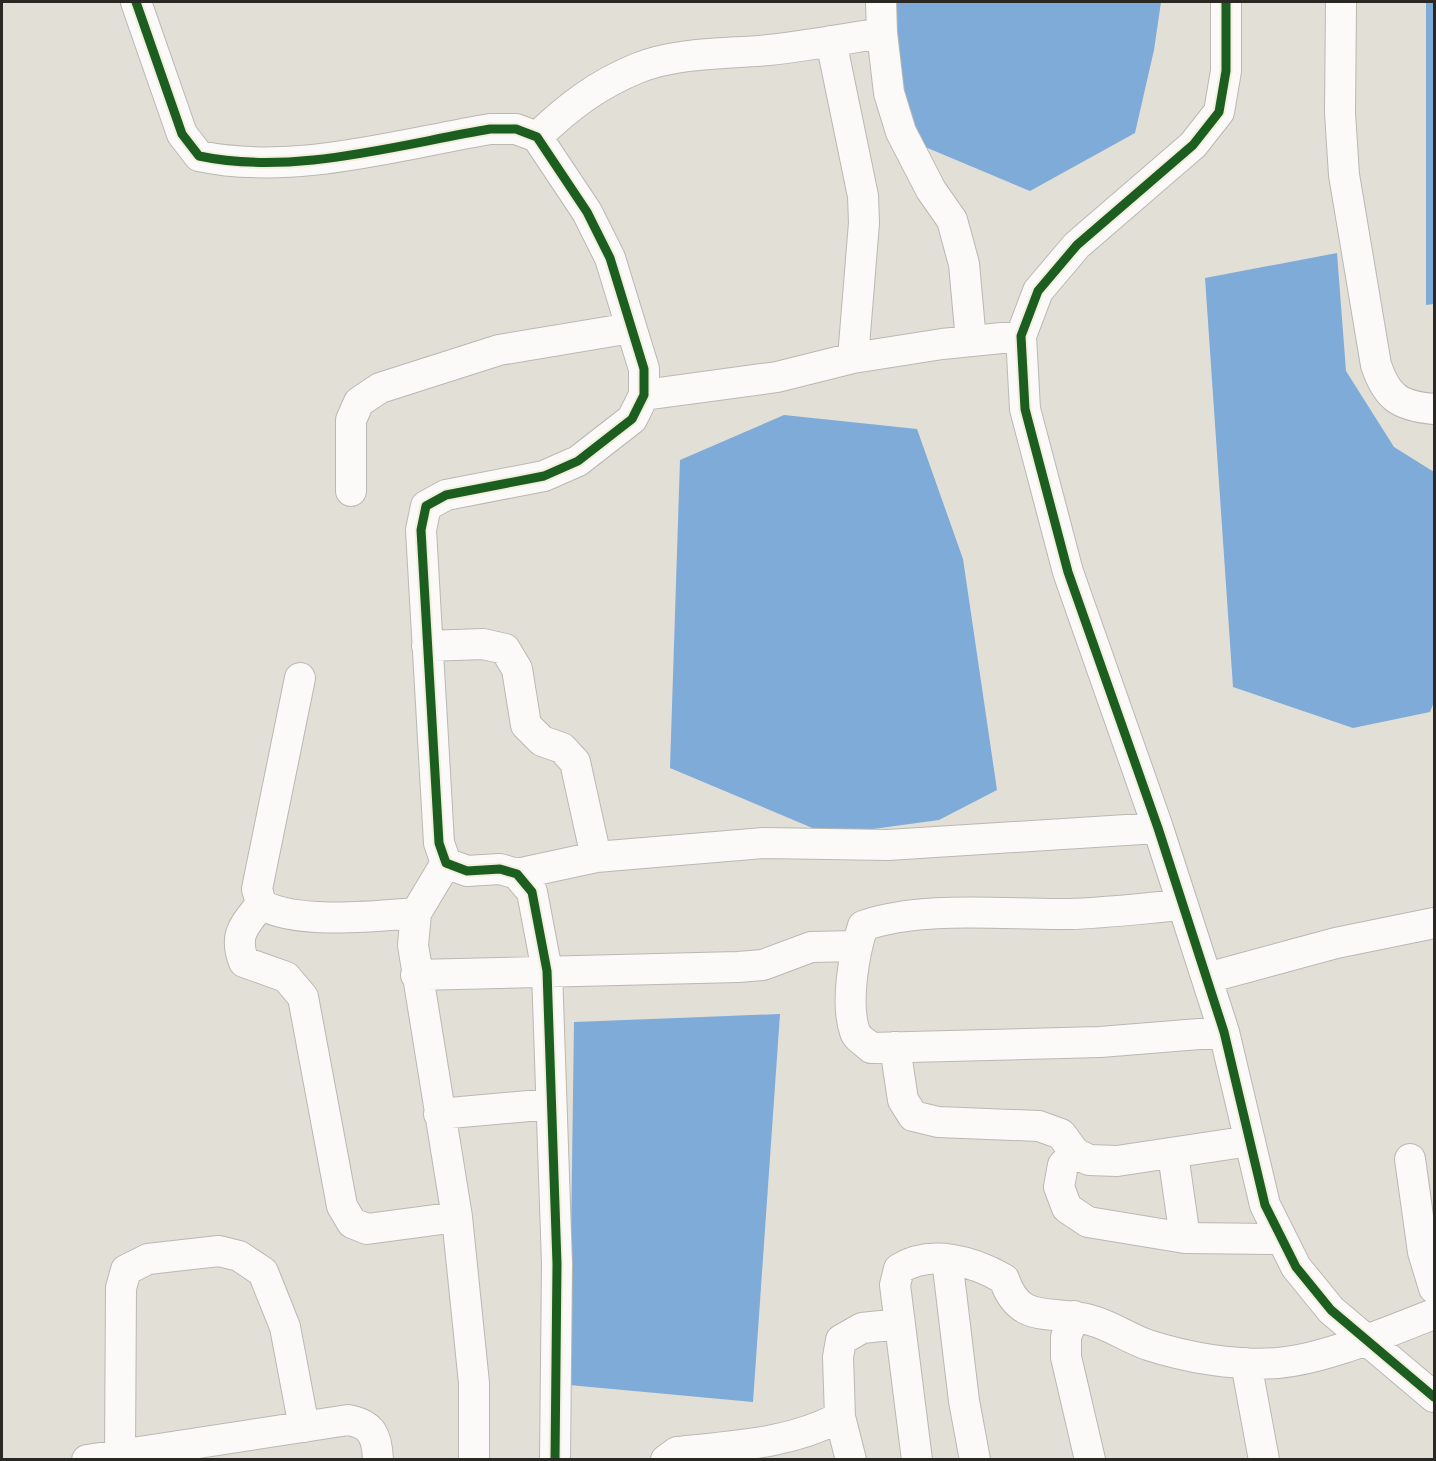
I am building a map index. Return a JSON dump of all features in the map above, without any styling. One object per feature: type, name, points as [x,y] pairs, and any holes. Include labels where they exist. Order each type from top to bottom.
[{"type":"street","points":[[136,2],[182,134],[198,156],[228,162],[325,158],[490,129],[516,129],[537,137],[587,212],[610,258],[644,369],[644,395],[632,418],[578,461],[544,476],[446,495],[426,506],[421,530],[439,843],[446,863],[467,871],[500,869],[517,874],[596,857],[764,843],[888,845],[1158,828]]},
{"type":"street","points":[[881,2],[889,93],[901,132],[931,190],[952,220],[964,264],[971,341]]},
{"type":"street","points":[[1226,2],[1226,71],[1219,112],[1193,145],[1077,245],[1038,291],[1021,336],[1025,408],[1068,572],[1158,828],[1224,1032],[1264,1205],[1296,1267],[1332,1310],[1434,1397]]},
{"type":"street","points":[[1341,2],[1340,113],[1344,176],[1376,365],[1382,383],[1393,398],[1405,404],[1434,409]]},
{"type":"street","points":[[537,137],[564,111],[591,91],[640,67],[688,57],[771,50],[882,33]]},
{"type":"street","points":[[831,41],[863,196],[864,223],[853,358]]},
{"type":"street","points":[[351,491],[351,420],[359,402],[380,388],[499,350],[631,328]]},
{"type":"street","points":[[644,395],[777,377],[853,358],[1021,336]]},
{"type":"street","points":[[428,646],[483,644],[505,649],[517,669],[526,725],[542,741],[562,748],[575,762],[596,857]]},
{"type":"street","points":[[300,678],[257,889],[261,904],[273,912],[351,918],[416,913]]},
{"type":"street","points":[[446,863],[416,913],[413,945],[416,975],[457,1217],[474,1383],[474,1460]]},
{"type":"street","points":[[517,874],[532,892],[547,971],[557,1264],[555,1460]]},
{"type":"street","points":[[261,904],[241,931],[238,947],[244,962],[286,977],[303,996],[342,1206],[352,1223],[367,1229],[457,1217]]},
{"type":"street","points":[[1183,905],[1072,914],[921,914],[884,918],[863,926],[856,946],[850,1012],[855,1035],[871,1048],[1100,1042],[1224,1032]]},
{"type":"street","points":[[1207,978],[1336,943],[1434,923]]},
{"type":"street","points":[[416,975],[738,967],[763,965],[811,947],[856,946]]},
{"type":"street","points":[[895,1047],[903,1100],[913,1116],[938,1122],[1039,1126],[1061,1134],[1075,1153],[1089,1160],[1117,1161],[1250,1141]]},
{"type":"street","points":[[439,1114],[551,1104]]},
{"type":"street","points":[[1075,1153],[1063,1165],[1059,1187],[1067,1208],[1088,1222],[1185,1238],[1282,1239]]},
{"type":"street","points":[[1173,1154],[1185,1238]]},
{"type":"street","points":[[1410,1159],[1423,1252],[1434,1288]]},
{"type":"street","points":[[120,1455],[121,1288],[126,1270],[148,1258],[219,1251],[239,1256],[262,1272],[285,1327],[304,1427]]},
{"type":"street","points":[[917,1460],[895,1285],[899,1269],[914,1259],[947,1259],[984,1268],[1004,1279],[1010,1297],[1024,1310],[1074,1316],[1099,1322],[1146,1344],[1180,1353],[1246,1363],[1280,1363],[1366,1339],[1434,1314]]},
{"type":"street","points":[[947,1259],[964,1401],[975,1460]]},
{"type":"street","points":[[1074,1316],[1066,1337],[1066,1356],[1090,1460]]},
{"type":"street","points":[[851,1460],[840,1417],[838,1357],[842,1340],[862,1328],[900,1324]]},
{"type":"street","points":[[1246,1363],[1264,1460]]},
{"type":"street","points":[[666,1460],[677,1452],[763,1451],[818,1429],[840,1417]]},
{"type":"street","points":[[87,1460],[120,1455],[185,1453],[304,1427],[348,1420],[362,1422],[371,1429],[376,1439],[378,1460]]},
{"type":"water","points":[[890,2],[1161,2],[1154,50],[1135,133],[1030,191],[918,144],[890,74]]},
{"type":"water","points":[[1426,2],[1434,2],[1434,304],[1426,305]]},
{"type":"water","points":[[1337,253],[1346,371],[1394,447],[1434,472],[1434,702],[1430,712],[1353,728],[1233,687],[1205,278]]},
{"type":"water","points":[[784,415],[917,429],[963,559],[997,790],[939,820],[829,835],[670,768],[680,460]]},
{"type":"water","points":[[780,1014],[753,1402],[569,1385],[574,1022]]},
{"type":"cycle path","points":[[136,2],[182,134],[199,156],[235,161],[308,160],[381,150],[490,129],[516,129],[537,137],[587,212],[610,258],[644,369],[644,395],[632,419],[578,461],[544,476],[446,495],[426,506],[421,530],[439,843],[446,863],[467,871],[500,869],[517,874],[532,892],[547,971],[557,1264],[555,1460]]},
{"type":"cycle path","points":[[1226,2],[1226,71],[1219,112],[1193,145],[1077,245],[1038,291],[1021,336],[1025,409],[1068,572],[1158,828],[1224,1032],[1265,1205],[1296,1267],[1331,1310],[1434,1397]]}]
